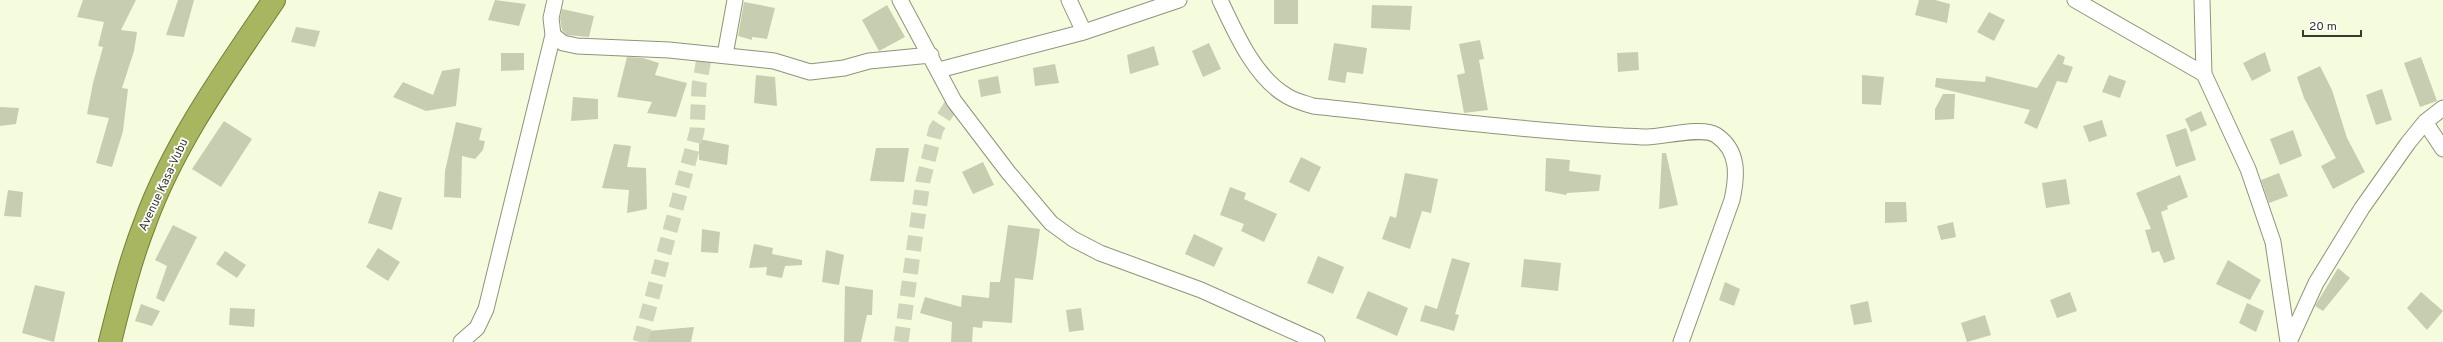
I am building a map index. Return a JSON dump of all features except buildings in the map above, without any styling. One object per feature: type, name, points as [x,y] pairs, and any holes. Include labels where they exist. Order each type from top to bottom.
[{"type":"highway","name":"Avenue Kasa-Vubu","points":[[110,342],[124,285],[145,222],[176,153],[274,0]]},
{"type":"street","points":[[461,342],[477,328],[486,309],[553,35],[551,18],[555,0]]},
{"type":"street","points":[[725,55],[735,0]]},
{"type":"street","points":[[900,0],[931,54],[954,101],[1008,172],[1051,223],[1073,239],[1100,253],[1201,290],[1317,342]]},
{"type":"street","points":[[1069,0],[1084,32]]},
{"type":"street","points":[[939,70],[1084,32],[1179,0]]},
{"type":"street","points":[[1220,0],[1241,44],[1266,80],[1287,96],[1313,106],[1540,131],[1647,137],[1690,132],[1715,134],[1727,146],[1735,162],[1737,177],[1732,200],[1680,342]]},
{"type":"street","points":[[2075,0],[2204,74]]},
{"type":"street","points":[[2202,0],[2204,74],[2248,169],[2273,242],[2289,342]]},
{"type":"street","points":[[553,35],[563,42],[577,46],[725,55],[774,61],[810,72],[844,68],[869,61],[931,54]]},
{"type":"street","points":[[2289,342],[2316,283],[2362,208],[2425,122],[2443,108]]},
{"type":"street","points":[[2425,122],[2443,149]]},
{"type":"tunnel","points":[[640,342],[697,131],[699,86],[705,53]]},
{"type":"tunnel","points":[[901,342],[923,181],[936,129],[954,101]]}]
